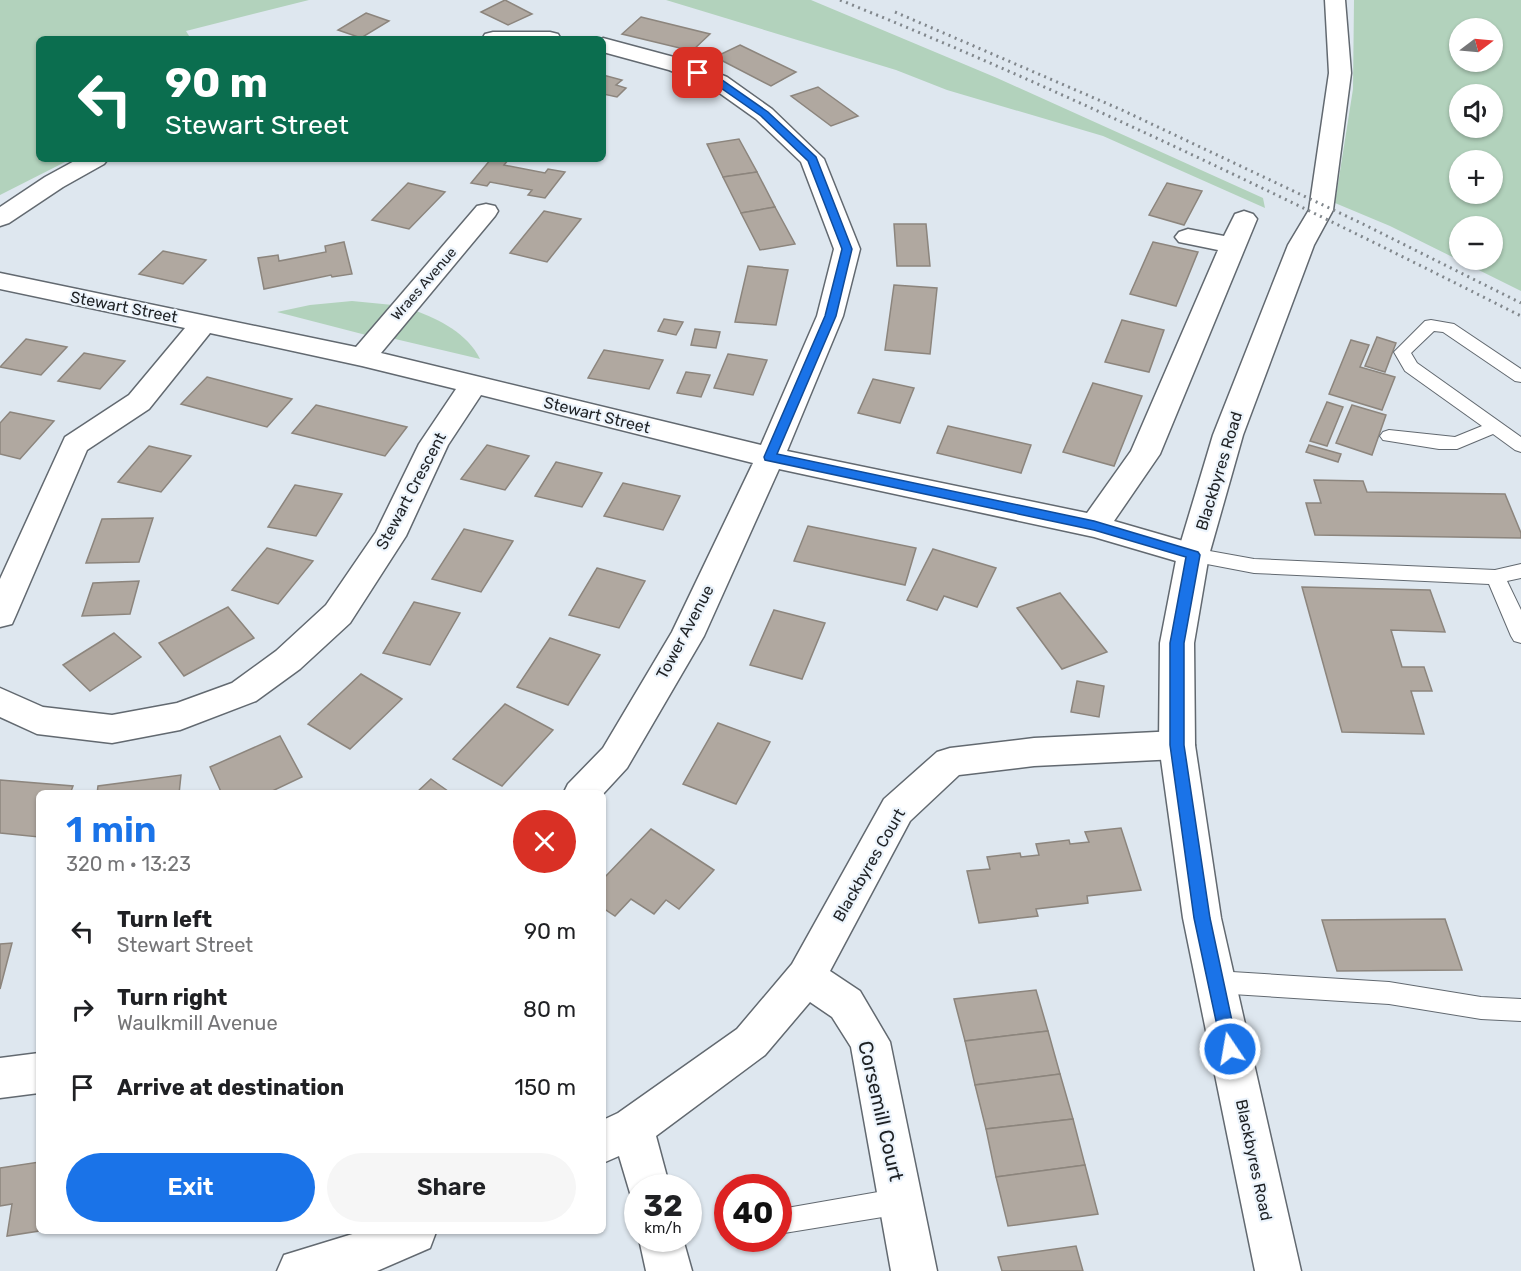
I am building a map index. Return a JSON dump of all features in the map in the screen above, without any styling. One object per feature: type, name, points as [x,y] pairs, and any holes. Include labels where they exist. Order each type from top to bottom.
[{"type":"street","name":"Blackbyres Road","points":[[1278,1271],[1202,918],[1177,745],[1177,643],[1193,555],[1228,435],[1301,245],[1321,210],[1340,73],[1335,0]]},
{"type":"street","name":"Tower Avenue","points":[[585,790],[615,758],[687,636],[770,457],[830,316],[847,249],[812,159],[764,114],[719,82],[677,65],[606,46]]},
{"type":"street","points":[[0,218],[54,182],[91,162]]},
{"type":"street","name":"Wraes Avenue","points":[[362,357],[486,212]]},
{"type":"street","points":[[1094,526],[1145,454],[1244,219]]},
{"type":"street","points":[[1188,237],[1233,245]]},
{"type":"street","name":"Stewart Street","points":[[0,281],[362,357],[770,457],[1094,526],[1193,555]]},
{"type":"street","points":[[0,615],[75,444],[139,402],[204,323]]},
{"type":"street","name":"Stewart Crescent","points":[[0,701],[37,720],[112,729],[180,716],[244,692],[288,660],[338,614],[390,536],[434,444],[474,384]]},
{"type":"street","name":"Blackbyres Court","points":[[640,1174],[618,1135],[751,1042],[806,977],[897,810],[950,762],[1034,752],[1177,745]]},
{"type":"street","name":"Corsemill Court","points":[[806,977],[846,1004],[870,1042],[914,1271]]},
{"type":"street","points":[[0,1078],[36,1073]]},
{"type":"street","points":[[300,1271],[392,1250]]},
{"type":"street","points":[[664,1252],[669,1271]]},
{"type":"lane","points":[[1521,377],[1448,328],[1431,325],[1402,352],[1411,367],[1521,446]]},
{"type":"lane","points":[[1389,436],[1439,443],[1457,443],[1495,427]]},
{"type":"lane","points":[[1193,555],[1254,566],[1495,577],[1521,571]]},
{"type":"lane","points":[[1495,577],[1510,606],[1521,636]]},
{"type":"lane","points":[[1216,982],[1389,993],[1481,1008],[1521,1010]]},
{"type":"lane","points":[[792,1220],[901,1201]]},
{"type":"green space","points":[[0,0],[309,0],[186,31],[189,36],[36,36],[36,162],[65,162],[0,195]]},
{"type":"green space","points":[[666,0],[811,0],[997,78],[1263,198],[1265,208],[1103,136],[947,90],[896,70]]},
{"type":"green space","points":[[1354,0],[1521,0],[1521,291],[1479,270],[1503,270],[1503,216],[1449,216],[1449,255],[1390,226],[1335,203],[1353,89]]},
{"type":"green space","points":[[352,301],[393,305],[366,335],[277,312],[310,305]]},
{"type":"green space","points":[[414,310],[452,328],[468,342],[480,359],[391,338]]},
{"type":"building","points":[[505,0],[532,14],[508,25],[481,12]]},
{"type":"building","points":[[366,13],[389,21],[364,36],[355,36],[338,30]]},
{"type":"building","points":[[641,17],[710,34],[692,51],[622,34]]},
{"type":"building","points":[[740,45],[796,72],[771,86],[715,57]]},
{"type":"building","points":[[606,76],[622,80],[616,85],[626,88],[617,97],[606,95]]},
{"type":"building","points":[[818,87],[858,116],[831,126],[791,96]]},
{"type":"building","points":[[739,139],[757,172],[723,177],[707,144]]},
{"type":"building","points":[[488,162],[506,162],[504,165],[545,173],[548,169],[565,172],[545,198],[528,195],[532,190],[490,182],[487,186],[471,183]]},
{"type":"building","points":[[757,172],[775,207],[741,213],[723,177]]},
{"type":"building","points":[[408,183],[445,192],[409,229],[372,220]]},
{"type":"building","points":[[1167,183],[1202,191],[1184,225],[1149,215]]},
{"type":"building","points":[[775,207],[795,244],[760,250],[741,213]]},
{"type":"building","points":[[544,211],[581,219],[547,262],[510,253]]},
{"type":"building","points":[[894,224],[926,224],[930,266],[897,266]]},
{"type":"building","points":[[344,242],[352,274],[332,277],[331,275],[264,289],[258,258],[278,255],[279,261],[326,252],[325,246]]},
{"type":"building","points":[[1153,242],[1198,252],[1176,306],[1130,294]]},
{"type":"building","points":[[163,251],[206,260],[183,284],[139,274]]},
{"type":"building","points":[[748,266],[788,270],[776,325],[735,322]]},
{"type":"building","points":[[894,285],[937,288],[930,354],[885,350]]},
{"type":"building","points":[[664,319],[683,322],[676,335],[658,331]]},
{"type":"building","points":[[1122,320],[1164,330],[1149,372],[1105,362]]},
{"type":"building","points":[[695,329],[720,332],[716,348],[691,345]]},
{"type":"building","points":[[1377,337],[1396,343],[1385,372],[1365,366]]},
{"type":"building","points":[[26,339],[67,347],[41,375],[0,367]]},
{"type":"building","points":[[1351,340],[1369,345],[1360,367],[1395,377],[1382,410],[1329,394]]},
{"type":"building","points":[[604,350],[663,360],[649,389],[588,378]]},
{"type":"building","points":[[84,353],[125,361],[100,389],[58,381]]},
{"type":"building","points":[[728,354],[767,360],[753,395],[714,388]]},
{"type":"building","points":[[686,372],[710,375],[701,397],[677,393]]},
{"type":"building","points":[[207,377],[292,399],[267,427],[181,404]]},
{"type":"building","points":[[873,379],[914,388],[900,423],[858,413]]},
{"type":"building","points":[[1093,383],[1142,396],[1114,466],[1063,452]]},
{"type":"building","points":[[1327,402],[1343,407],[1327,446],[1310,441]]},
{"type":"building","points":[[316,405],[407,427],[385,456],[292,433]]},
{"type":"building","points":[[1352,405],[1386,415],[1372,455],[1336,443]]},
{"type":"building","points":[[10,412],[54,421],[20,459],[0,454],[0,423]]},
{"type":"building","points":[[948,426],[1031,445],[1021,473],[937,453]]},
{"type":"building","points":[[487,445],[529,456],[505,490],[461,479]]},
{"type":"building","points":[[1309,445],[1341,454],[1338,462],[1306,452]]},
{"type":"building","points":[[149,446],[191,456],[161,492],[118,482]]},
{"type":"building","points":[[556,462],[602,473],[582,507],[535,496]]},
{"type":"building","points":[[1314,480],[1363,481],[1367,492],[1505,494],[1521,538],[1315,535],[1306,503],[1321,503]]},
{"type":"building","points":[[623,483],[680,496],[663,530],[604,516]]},
{"type":"building","points":[[295,485],[342,494],[316,536],[268,527]]},
{"type":"building","points":[[153,518],[139,562],[86,563],[102,519]]},
{"type":"building","points":[[808,526],[916,548],[905,585],[794,561]]},
{"type":"building","points":[[464,529],[513,541],[481,592],[432,579]]},
{"type":"building","points":[[267,548],[313,561],[278,604],[232,590]]},
{"type":"building","points":[[933,549],[996,568],[977,607],[944,596],[937,610],[907,600]]},
{"type":"building","points":[[597,568],[645,581],[619,628],[569,615]]},
{"type":"building","points":[[139,581],[130,614],[82,616],[93,583]]},
{"type":"building","points":[[1302,587],[1430,590],[1445,632],[1391,630],[1402,667],[1424,667],[1432,691],[1411,691],[1424,734],[1342,732]]},
{"type":"building","points":[[1060,593],[1107,652],[1062,669],[1017,608]]},
{"type":"building","points":[[414,602],[460,613],[430,665],[383,653]]},
{"type":"building","points":[[228,607],[254,638],[184,676],[159,643]]},
{"type":"building","points":[[774,610],[825,623],[802,679],[750,665]]},
{"type":"building","points":[[114,633],[141,657],[90,691],[63,665]]},
{"type":"building","points":[[550,638],[600,655],[568,705],[517,687]]},
{"type":"building","points":[[361,674],[402,699],[350,749],[308,724]]},
{"type":"building","points":[[1077,681],[1104,686],[1099,717],[1071,712]]},
{"type":"building","points":[[505,704],[553,730],[502,786],[453,759]]},
{"type":"building","points":[[718,723],[770,742],[736,804],[683,784]]},
{"type":"building","points":[[280,736],[302,777],[274,790],[220,790],[210,767]]},
{"type":"building","points":[[181,775],[179,790],[98,790],[98,786]]},
{"type":"building","points":[[431,779],[446,790],[419,790]]},
{"type":"building","points":[[0,780],[73,786],[72,790],[36,790],[36,837],[0,833]]},
{"type":"building","points":[[1121,828],[1141,890],[1087,896],[1088,903],[1036,909],[1038,916],[979,923],[967,871],[990,869],[987,857],[1020,853],[1021,857],[1039,855],[1036,844],[1069,840],[1070,844],[1089,842],[1085,832]]},
{"type":"building","points":[[651,829],[714,870],[679,909],[666,900],[654,914],[631,899],[615,916],[606,910],[606,876]]},
{"type":"building","points":[[1445,919],[1462,970],[1337,971],[1322,920]]},
{"type":"building","points":[[12,943],[0,989],[0,944]]},
{"type":"building","points":[[1036,990],[1048,1031],[965,1041],[954,999]]},
{"type":"building","points":[[1048,1031],[1060,1074],[975,1085],[965,1041]]},
{"type":"building","points":[[1060,1074],[1073,1119],[986,1129],[975,1085]]},
{"type":"building","points":[[1073,1119],[1085,1165],[996,1177],[986,1129]]},
{"type":"building","points":[[36,1162],[36,1231],[7,1236],[12,1204],[0,1206],[0,1168]]},
{"type":"building","points":[[1085,1165],[1098,1214],[1008,1226],[996,1177]]},
{"type":"building","points":[[1076,1246],[1083,1271],[1002,1271],[998,1257]]},
{"type":"railway","points":[[840,0],[1099,111],[1353,232],[1521,316]]},
{"type":"railway","points":[[895,12],[1122,110],[1361,223],[1521,303]]},
{"type":"route","points":[[698,73],[719,82],[764,114],[812,159],[847,249],[830,316],[770,457],[1094,526],[1193,555],[1177,643],[1177,745],[1202,918],[1230,1049]]}]
